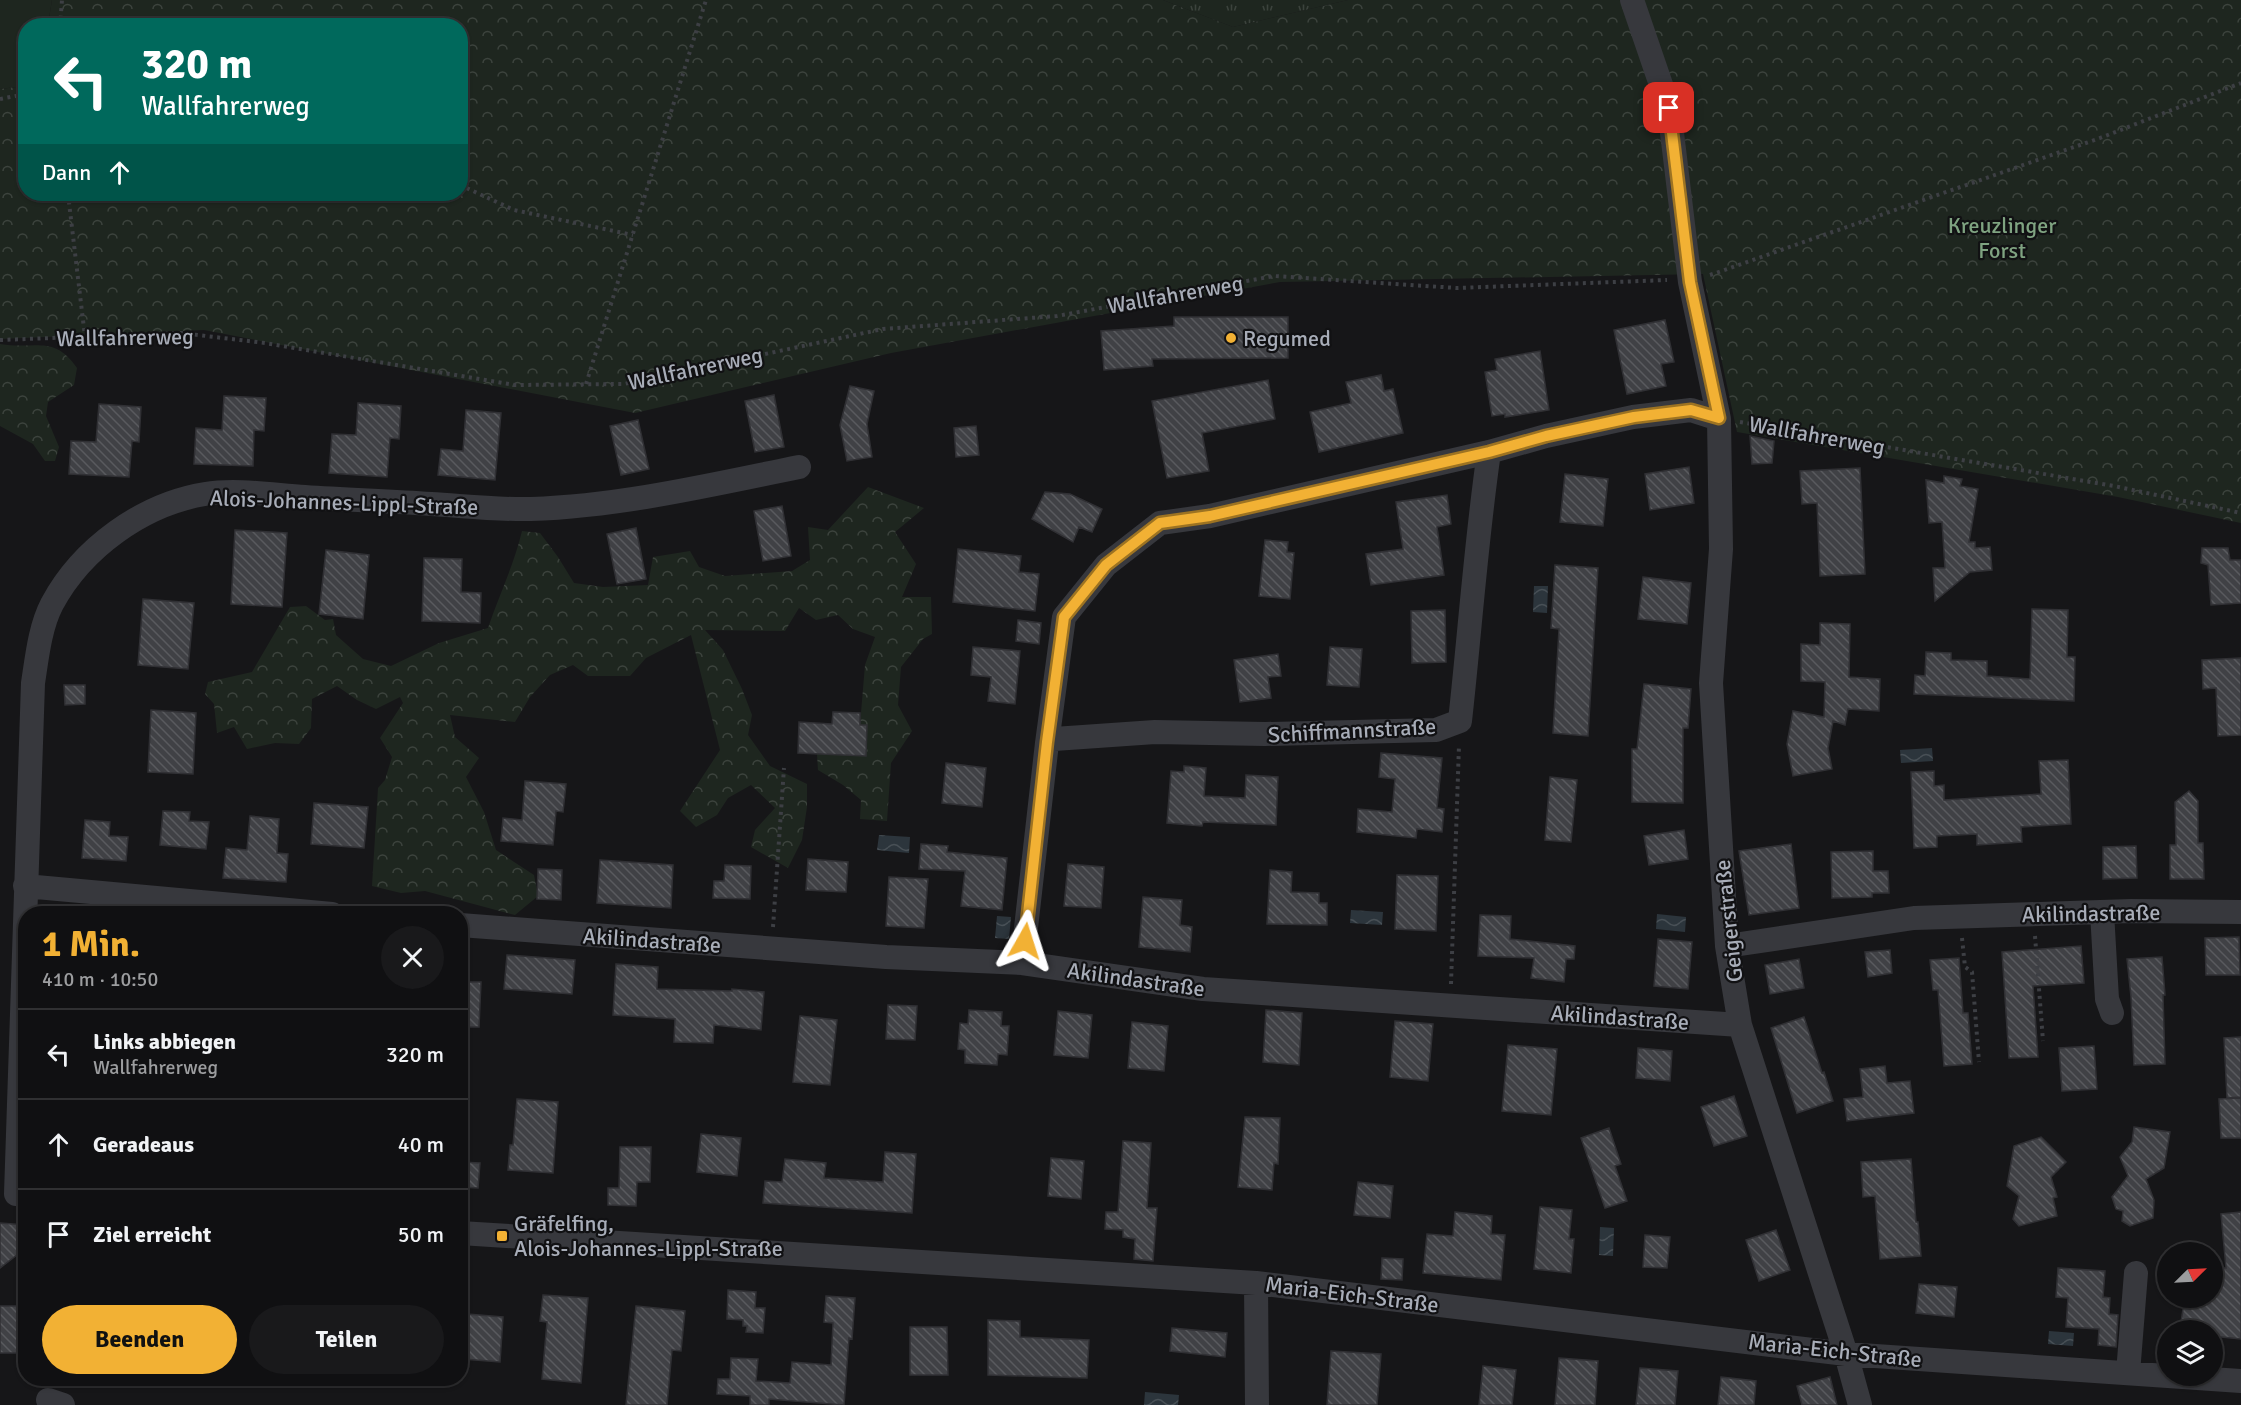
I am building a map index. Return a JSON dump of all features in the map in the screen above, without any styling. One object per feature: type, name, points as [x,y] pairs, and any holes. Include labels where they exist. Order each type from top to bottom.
[{"type":"street","points":[[1632,0],[1669,108],[1690,282]]},
{"type":"street","name":"Wallfahrerweg","points":[[1690,282],[1719,418]]},
{"type":"street","points":[[1022,963],[1047,742],[1064,617],[1106,565],[1160,523],[1210,516],[1634,417],[1691,410],[1719,418]]},
{"type":"street","name":"Geigerstraße","points":[[1719,418],[1721,549],[1712,683],[1727,946],[1740,1025],[1846,1354],[1860,1405]]},
{"type":"street","name":"Schiffmannstraße","points":[[1047,742],[1054,739],[1155,732],[1265,734],[1437,729],[1460,721],[1472,614],[1479,516],[1489,452]]},
{"type":"street","name":"Alois-Johannes-Lippl-Straße","points":[[24,906],[33,683],[39,644],[52,605],[73,574],[94,549],[125,526],[161,507],[205,494],[254,494],[530,509],[628,500],[799,467]]},
{"type":"street","points":[[25,886],[244,906]]},
{"type":"street","points":[[2102,912],[2107,999],[2112,1013]]},
{"type":"street","name":"Akilindastraße","points":[[1727,946],[1914,918],[2102,912],[2241,912]]},
{"type":"street","name":"Akilindastraße","points":[[468,926],[886,957],[1022,963],[1203,989],[1740,1025]]},
{"type":"street","name":"Alois-Johannes-Lippl-Straße","points":[[14,1194],[18,1082]]},
{"type":"street","name":"Maria-Eich-Straße","points":[[468,1234],[1256,1283],[1846,1354],[2241,1381]]},
{"type":"street","points":[[2128,1373],[2136,1273]]},
{"type":"street","points":[[1256,1283],[1257,1405]]},
{"type":"path","points":[[60,18],[62,0]]},
{"type":"path","points":[[586,384],[706,0]]},
{"type":"path","points":[[1690,282],[2100,138],[2241,83]]},
{"type":"path","points":[[0,99],[18,96]]},
{"type":"path","points":[[468,189],[514,210],[633,235]]},
{"type":"path","points":[[69,201],[85,337]]},
{"type":"path","name":"Wallfahrerweg","points":[[0,340],[181,333],[265,343],[515,385],[624,384],[883,329],[1057,316],[1274,276],[1457,288],[1656,279],[1690,282]]},
{"type":"path","name":"Wallfahrerweg","points":[[1719,418],[2114,486],[2241,513]]},
{"type":"path","points":[[1451,1006],[1460,721]]},
{"type":"path","points":[[772,948],[784,768]]},
{"type":"path","points":[[2033,914],[2043,1041]]},
{"type":"path","points":[[1961,917],[1965,967],[1972,972],[1979,1062]]},
{"type":"green space","points":[[0,0],[52,0],[49,18],[18,18],[18,87],[0,89]]},
{"type":"green space","name":"Kreuzlinger Forst","points":[[52,0],[1163,0],[1233,27],[1348,0],[2241,0],[2241,523],[2118,497],[1737,432],[1703,274],[1280,282],[891,353],[635,413],[204,330],[0,339],[0,89],[18,87],[18,201],[468,201],[468,18],[49,18]]},
{"type":"green space","points":[[1163,0],[1348,0],[1233,27]]},
{"type":"green space","points":[[0,344],[51,347],[68,357],[77,368],[74,385],[48,402],[46,416],[59,447],[55,461],[45,461],[33,444],[0,426]]},
{"type":"green space","points":[[868,487],[924,508],[895,532],[916,564],[902,597],[931,597],[932,634],[923,639],[901,667],[898,705],[912,731],[891,763],[887,821],[860,819],[861,800],[843,785],[818,770],[817,754],[866,755],[867,726],[860,725],[865,665],[875,637],[853,629],[838,615],[816,620],[799,608],[785,631],[705,630],[723,650],[742,689],[752,715],[748,735],[770,766],[807,784],[807,807],[802,840],[788,868],[751,847],[755,830],[775,808],[751,785],[728,798],[717,815],[696,827],[680,811],[720,750],[691,635],[646,658],[630,676],[588,676],[573,665],[550,675],[530,697],[515,722],[450,715],[455,737],[479,758],[466,777],[484,812],[496,850],[534,875],[538,896],[515,915],[425,891],[401,893],[372,886],[378,788],[385,780],[392,757],[380,738],[403,703],[400,697],[376,709],[357,700],[337,686],[312,699],[311,728],[299,744],[275,743],[247,749],[234,727],[217,733],[214,704],[205,694],[208,682],[252,672],[290,607],[306,606],[325,620],[333,619],[336,635],[363,659],[391,666],[439,643],[488,628],[522,531],[540,533],[574,583],[603,587],[648,585],[653,557],[690,551],[699,567],[725,576],[792,571],[810,560],[808,527],[828,530]]},
{"type":"water","points":[[1534,586],[1548,586],[1547,613],[1533,612]]},
{"type":"water","points":[[1932,748],[1933,761],[1901,763],[1900,750]]},
{"type":"water","points":[[879,835],[910,837],[909,853],[877,850]]},
{"type":"water","points":[[1351,910],[1383,912],[1382,925],[1350,923]]},
{"type":"water","points":[[1657,914],[1686,917],[1685,932],[1656,929]]},
{"type":"water","points":[[997,916],[1011,917],[1009,939],[995,938]]},
{"type":"water","points":[[1600,1227],[1614,1228],[1613,1256],[1599,1255]]},
{"type":"water","points":[[2049,1331],[2074,1333],[2073,1346],[2048,1344]]},
{"type":"water","points":[[1145,1392],[1179,1395],[1178,1405],[1144,1405]]},
{"type":"building","name":"Regumed","points":[[1174,317],[1288,317],[1288,358],[1152,359],[1153,366],[1104,370],[1101,331],[1174,326]]},
{"type":"building","points":[[1665,320],[1674,362],[1661,364],[1666,386],[1627,394],[1614,330]]},
{"type":"building","points":[[1540,351],[1549,410],[1505,417],[1505,414],[1492,416],[1485,372],[1497,370],[1495,359]]},
{"type":"building","points":[[1381,375],[1384,391],[1393,389],[1403,433],[1319,452],[1310,412],[1351,403],[1346,382]]},
{"type":"building","points":[[1268,380],[1275,419],[1202,433],[1209,471],[1167,478],[1152,401]]},
{"type":"building","points":[[850,386],[874,391],[867,424],[872,457],[847,461],[840,425]]},
{"type":"building","points":[[774,395],[784,447],[755,452],[745,401]]},
{"type":"building","points":[[224,396],[266,398],[264,431],[254,430],[253,466],[194,464],[196,428],[222,430]]},
{"type":"building","points":[[358,403],[401,406],[399,439],[390,438],[387,477],[329,473],[332,434],[356,435]]},
{"type":"building","points":[[99,404],[141,407],[139,442],[132,441],[129,477],[69,474],[71,441],[96,442]]},
{"type":"building","points":[[466,410],[501,413],[495,480],[438,475],[441,449],[463,451]]},
{"type":"building","points":[[638,420],[649,469],[621,475],[610,426]]},
{"type":"building","points":[[976,426],[979,455],[956,457],[954,428]]},
{"type":"building","points":[[1750,436],[1774,441],[1772,463],[1752,464]]},
{"type":"building","points":[[1689,467],[1694,503],[1650,510],[1645,474]]},
{"type":"building","points":[[1860,468],[1865,574],[1820,576],[1817,503],[1802,504],[1800,471]]},
{"type":"building","points":[[1565,474],[1608,479],[1603,526],[1560,522]]},
{"type":"building","points":[[1944,476],[1962,479],[1960,486],[1978,489],[1969,542],[1975,542],[1975,548],[1990,547],[1992,570],[1970,572],[1935,601],[1933,568],[1945,568],[1942,522],[1929,523],[1926,480],[1944,483]]},
{"type":"building","points":[[1045,492],[1070,494],[1102,509],[1092,532],[1079,527],[1073,542],[1032,519]]},
{"type":"building","points":[[1447,495],[1451,524],[1437,527],[1444,575],[1371,585],[1366,554],[1403,549],[1396,502]]},
{"type":"building","points":[[782,506],[791,556],[763,561],[754,511]]},
{"type":"building","points":[[636,528],[646,579],[617,584],[607,534]]},
{"type":"building","points":[[235,530],[287,533],[282,607],[231,604]]},
{"type":"building","points":[[1265,540],[1288,542],[1287,552],[1294,553],[1290,599],[1259,596]]},
{"type":"building","points":[[2202,548],[2228,548],[2230,560],[2241,560],[2241,603],[2211,605],[2208,565],[2201,563]]},
{"type":"building","points":[[958,549],[1021,556],[1019,572],[1039,574],[1035,611],[953,602]]},
{"type":"building","points":[[326,550],[369,555],[363,619],[319,614]]},
{"type":"building","points":[[424,558],[462,559],[461,592],[481,593],[480,623],[422,621]]},
{"type":"building","points":[[1555,565],[1598,568],[1588,736],[1553,733],[1559,629],[1551,628]]},
{"type":"building","points":[[1643,577],[1691,583],[1687,624],[1638,619]]},
{"type":"building","points":[[143,599],[194,603],[188,669],[138,665]]},
{"type":"building","points":[[2032,609],[2068,610],[2067,657],[2075,657],[2074,701],[1914,694],[1915,675],[1925,676],[1926,652],[1951,653],[1951,660],[1987,661],[1987,676],[2030,679]]},
{"type":"building","points":[[1445,610],[1446,662],[1412,663],[1411,611]]},
{"type":"building","points":[[1018,620],[1041,623],[1039,644],[1016,641]]},
{"type":"building","points":[[1820,623],[1850,624],[1849,677],[1880,679],[1879,711],[1848,709],[1845,725],[1833,721],[1828,748],[1832,769],[1793,776],[1787,744],[1793,711],[1824,717],[1825,682],[1801,681],[1801,644],[1820,645]]},
{"type":"building","points":[[973,647],[1020,651],[1015,704],[988,701],[991,677],[971,675]]},
{"type":"building","points":[[1330,647],[1362,649],[1359,687],[1327,685]]},
{"type":"building","points":[[1278,654],[1281,676],[1268,677],[1271,698],[1240,702],[1234,660]]},
{"type":"building","points":[[2241,658],[2241,735],[2218,736],[2216,688],[2203,689],[2202,660]]},
{"type":"building","points":[[1644,684],[1691,689],[1688,728],[1683,728],[1683,803],[1632,802],[1632,749],[1637,749]]},
{"type":"building","points":[[64,685],[85,685],[85,704],[65,705]]},
{"type":"building","points":[[151,710],[196,713],[193,774],[148,772]]},
{"type":"building","points":[[833,712],[860,713],[860,725],[867,725],[866,756],[798,753],[799,722],[832,724]]},
{"type":"building","points":[[1381,753],[1442,758],[1437,808],[1444,809],[1442,832],[1417,829],[1416,838],[1357,832],[1358,809],[1392,812],[1395,779],[1379,777]]},
{"type":"building","points":[[2068,760],[2071,824],[2021,827],[2022,842],[1977,845],[1977,834],[1937,836],[1937,847],[1914,848],[1911,772],[1934,771],[1934,786],[1944,785],[1944,800],[2041,794],[2039,761]]},
{"type":"building","points":[[946,763],[986,768],[982,807],[942,803]]},
{"type":"building","points":[[1184,766],[1206,768],[1204,796],[1245,798],[1246,775],[1278,777],[1276,825],[1203,822],[1202,826],[1167,823],[1171,771],[1184,772]]},
{"type":"building","points":[[1550,777],[1577,780],[1571,842],[1545,840]]},
{"type":"building","points":[[525,781],[566,784],[563,812],[556,811],[553,845],[501,841],[503,818],[522,820]]},
{"type":"building","points":[[2189,791],[2198,801],[2198,843],[2203,843],[2204,879],[2170,879],[2170,845],[2176,845],[2175,802]]},
{"type":"building","points":[[314,803],[368,807],[364,848],[311,844]]},
{"type":"building","points":[[163,811],[190,812],[189,821],[209,822],[206,849],[160,845]]},
{"type":"building","points":[[250,816],[279,819],[277,853],[288,854],[286,882],[223,878],[226,848],[247,850]]},
{"type":"building","points":[[85,820],[110,822],[109,836],[128,837],[126,861],[82,858]]},
{"type":"building","points":[[1684,830],[1688,859],[1649,865],[1644,836]]},
{"type":"building","points":[[921,844],[948,846],[947,852],[1007,858],[1002,910],[961,906],[965,871],[919,869]]},
{"type":"building","points":[[1791,844],[1799,908],[1749,915],[1739,851]]},
{"type":"building","points":[[2136,846],[2137,878],[2103,879],[2103,847]]},
{"type":"building","points":[[1873,851],[1873,871],[1888,871],[1889,893],[1872,893],[1872,897],[1832,898],[1831,852]]},
{"type":"building","points":[[808,859],[848,862],[846,892],[806,890]]},
{"type":"building","points":[[600,860],[673,865],[671,908],[597,903]]},
{"type":"building","points":[[1068,864],[1104,867],[1101,908],[1064,906]]},
{"type":"building","points":[[725,865],[751,866],[750,899],[713,898],[714,881],[724,881]]},
{"type":"building","points":[[538,869],[562,870],[561,900],[537,899]]},
{"type":"building","points":[[1270,870],[1292,872],[1291,892],[1319,893],[1319,903],[1327,903],[1327,925],[1267,924]]},
{"type":"building","points":[[1397,875],[1438,876],[1436,931],[1395,929]]},
{"type":"building","points":[[889,877],[928,879],[924,928],[886,926]]},
{"type":"building","points":[[1143,897],[1182,900],[1180,925],[1192,927],[1190,952],[1139,947]]},
{"type":"building","points":[[1480,915],[1511,916],[1510,939],[1575,946],[1574,959],[1566,959],[1564,982],[1531,978],[1534,958],[1478,956]]},
{"type":"building","points":[[2239,937],[2240,975],[2206,975],[2205,938]]},
{"type":"building","points":[[1658,939],[1692,942],[1688,989],[1654,986]]},
{"type":"building","points":[[2081,946],[2084,983],[2033,986],[2038,1057],[2009,1058],[2002,952]]},
{"type":"building","points":[[1890,950],[1892,973],[1868,977],[1865,952]]},
{"type":"building","points":[[507,955],[575,960],[572,994],[504,989]]},
{"type":"building","points":[[2162,957],[2165,995],[2163,995],[2165,1064],[2134,1065],[2127,959]]},
{"type":"building","points":[[1959,958],[1963,1013],[1968,1013],[1972,1064],[1944,1066],[1938,990],[1933,990],[1930,960]]},
{"type":"building","points":[[1799,959],[1804,988],[1770,994],[1765,965]]},
{"type":"building","points":[[616,964],[658,967],[657,989],[732,991],[732,989],[764,992],[761,1030],[714,1025],[713,1043],[674,1042],[675,1019],[613,1015]]},
{"type":"building","points":[[468,982],[481,982],[479,1027],[468,1027]]},
{"type":"building","points":[[888,1005],[917,1006],[915,1040],[886,1039]]},
{"type":"building","points":[[969,1010],[1002,1012],[1001,1026],[1009,1026],[1007,1055],[998,1054],[997,1065],[965,1063],[965,1050],[958,1049],[960,1023],[968,1024]]},
{"type":"building","points":[[1266,1010],[1302,1013],[1299,1065],[1263,1062]]},
{"type":"building","points":[[1058,1011],[1092,1015],[1088,1058],[1054,1055]]},
{"type":"building","points":[[800,1016],[837,1020],[830,1085],[793,1082]]},
{"type":"building","points":[[1804,1017],[1833,1101],[1797,1113],[1771,1028]]},
{"type":"building","points":[[1395,1021],[1433,1024],[1428,1081],[1390,1077]]},
{"type":"building","points":[[1132,1022],[1168,1026],[1164,1071],[1128,1068]]},
{"type":"building","points":[[2241,1037],[2241,1097],[2227,1098],[2224,1038]]},
{"type":"building","points":[[1508,1045],[1557,1049],[1551,1115],[1502,1111]]},
{"type":"building","points":[[2094,1046],[2097,1089],[2062,1091],[2059,1048]]},
{"type":"building","points":[[1638,1048],[1672,1051],[1670,1081],[1636,1078]]},
{"type":"building","points":[[1885,1066],[1887,1083],[1910,1081],[1914,1113],[1847,1121],[1844,1099],[1863,1097],[1860,1069]]},
{"type":"building","points":[[1734,1096],[1747,1136],[1714,1146],[1701,1107]]},
{"type":"building","points":[[2241,1098],[2241,1138],[2221,1138],[2219,1099]]},
{"type":"building","points":[[517,1099],[558,1102],[553,1173],[508,1170],[510,1145],[513,1145]]},
{"type":"building","points":[[1245,1117],[1280,1118],[1278,1164],[1274,1163],[1272,1190],[1238,1187]]},
{"type":"building","points":[[2134,1127],[2170,1132],[2164,1168],[2146,1179],[2154,1200],[2153,1218],[2130,1226],[2122,1221],[2123,1211],[2116,1209],[2112,1197],[2128,1176],[2120,1157],[2132,1142]]},
{"type":"building","points":[[1609,1128],[1621,1164],[1615,1166],[1627,1201],[1605,1208],[1581,1138]]},
{"type":"building","points":[[701,1134],[741,1138],[737,1176],[697,1172]]},
{"type":"building","points":[[2041,1137],[2066,1162],[2051,1177],[2057,1197],[2053,1198],[2057,1216],[2019,1226],[2013,1219],[2019,1196],[2007,1186],[2014,1146]]},
{"type":"building","points":[[1123,1141],[1151,1143],[1147,1208],[1157,1208],[1153,1261],[1134,1259],[1135,1239],[1123,1237],[1123,1230],[1105,1229],[1106,1212],[1118,1212]]},
{"type":"building","points":[[620,1147],[651,1147],[650,1182],[637,1182],[636,1206],[608,1205],[608,1188],[619,1188]]},
{"type":"building","points":[[885,1152],[916,1154],[912,1213],[763,1203],[765,1181],[782,1182],[785,1159],[826,1163],[824,1178],[883,1182]]},
{"type":"building","points":[[1051,1158],[1084,1161],[1081,1199],[1048,1196]]},
{"type":"building","points":[[1911,1159],[1921,1256],[1880,1259],[1875,1196],[1863,1197],[1861,1162]]},
{"type":"building","points":[[468,1162],[480,1163],[478,1188],[468,1187]]},
{"type":"building","points":[[1358,1182],[1393,1186],[1390,1218],[1354,1215]]},
{"type":"building","points":[[1540,1207],[1572,1210],[1569,1239],[1574,1239],[1571,1273],[1534,1269]]},
{"type":"building","points":[[1455,1212],[1492,1216],[1491,1234],[1505,1235],[1501,1280],[1423,1273],[1427,1234],[1453,1236]]},
{"type":"building","points":[[2241,1212],[2241,1339],[2223,1337],[2223,1320],[2181,1320],[2183,1308],[2223,1308],[2223,1268],[2226,1268],[2221,1214]]},
{"type":"building","points":[[0,1223],[18,1224],[18,1254],[0,1268]]},
{"type":"building","points":[[1776,1230],[1790,1270],[1759,1281],[1746,1240]]},
{"type":"building","points":[[1645,1235],[1670,1237],[1667,1268],[1643,1267]]},
{"type":"building","points":[[1382,1258],[1403,1259],[1402,1280],[1381,1279]]},
{"type":"building","points":[[2058,1268],[2105,1271],[2103,1297],[2110,1298],[2109,1314],[2118,1315],[2116,1347],[2098,1345],[2099,1329],[2066,1327],[2068,1298],[2056,1297]]},
{"type":"building","points":[[1919,1284],[1957,1287],[1954,1317],[1916,1313]]},
{"type":"building","points":[[728,1290],[756,1292],[755,1308],[765,1308],[763,1333],[746,1332],[747,1326],[743,1326],[743,1320],[727,1319]]},
{"type":"building","points":[[543,1295],[588,1298],[581,1383],[542,1379],[547,1322],[540,1321]]},
{"type":"building","points":[[826,1296],[855,1298],[852,1339],[849,1338],[844,1405],[769,1399],[769,1405],[750,1405],[750,1396],[717,1394],[718,1379],[730,1379],[731,1358],[758,1359],[756,1381],[790,1383],[792,1362],[831,1365],[833,1323],[824,1322]]},
{"type":"building","points":[[0,1306],[18,1306],[18,1353],[0,1353]]},
{"type":"building","points":[[636,1306],[685,1311],[681,1351],[672,1350],[667,1405],[626,1405]]},
{"type":"building","points":[[468,1314],[503,1317],[500,1362],[468,1359]]},
{"type":"building","points":[[988,1320],[1020,1321],[1020,1337],[1089,1340],[1087,1378],[988,1375]]},
{"type":"building","points":[[910,1327],[947,1327],[948,1375],[910,1375]]},
{"type":"building","points":[[1172,1328],[1227,1333],[1225,1357],[1170,1351]]},
{"type":"building","points":[[1331,1351],[1381,1354],[1377,1405],[1327,1405]]},
{"type":"building","points":[[1559,1358],[1598,1361],[1595,1405],[1555,1405]]},
{"type":"building","points":[[1483,1366],[1516,1370],[1512,1405],[1479,1405]]},
{"type":"building","points":[[1640,1368],[1678,1371],[1675,1405],[1636,1405]]},
{"type":"building","points":[[1721,1377],[1756,1381],[1754,1405],[1718,1405]]},
{"type":"building","points":[[1830,1377],[1837,1405],[1802,1405],[1797,1386]]},
{"type":"place","name":"Regumed","points":[[1231,338]]},
{"type":"place","name":"Gräfelfing, Alois-Johannes-Lippl-Straße","points":[[502,1236]]},
{"type":"route","points":[[1025,941],[1047,742],[1064,617],[1106,565],[1160,523],[1210,516],[1634,417],[1691,410],[1719,418],[1690,282],[1669,108]]}]
